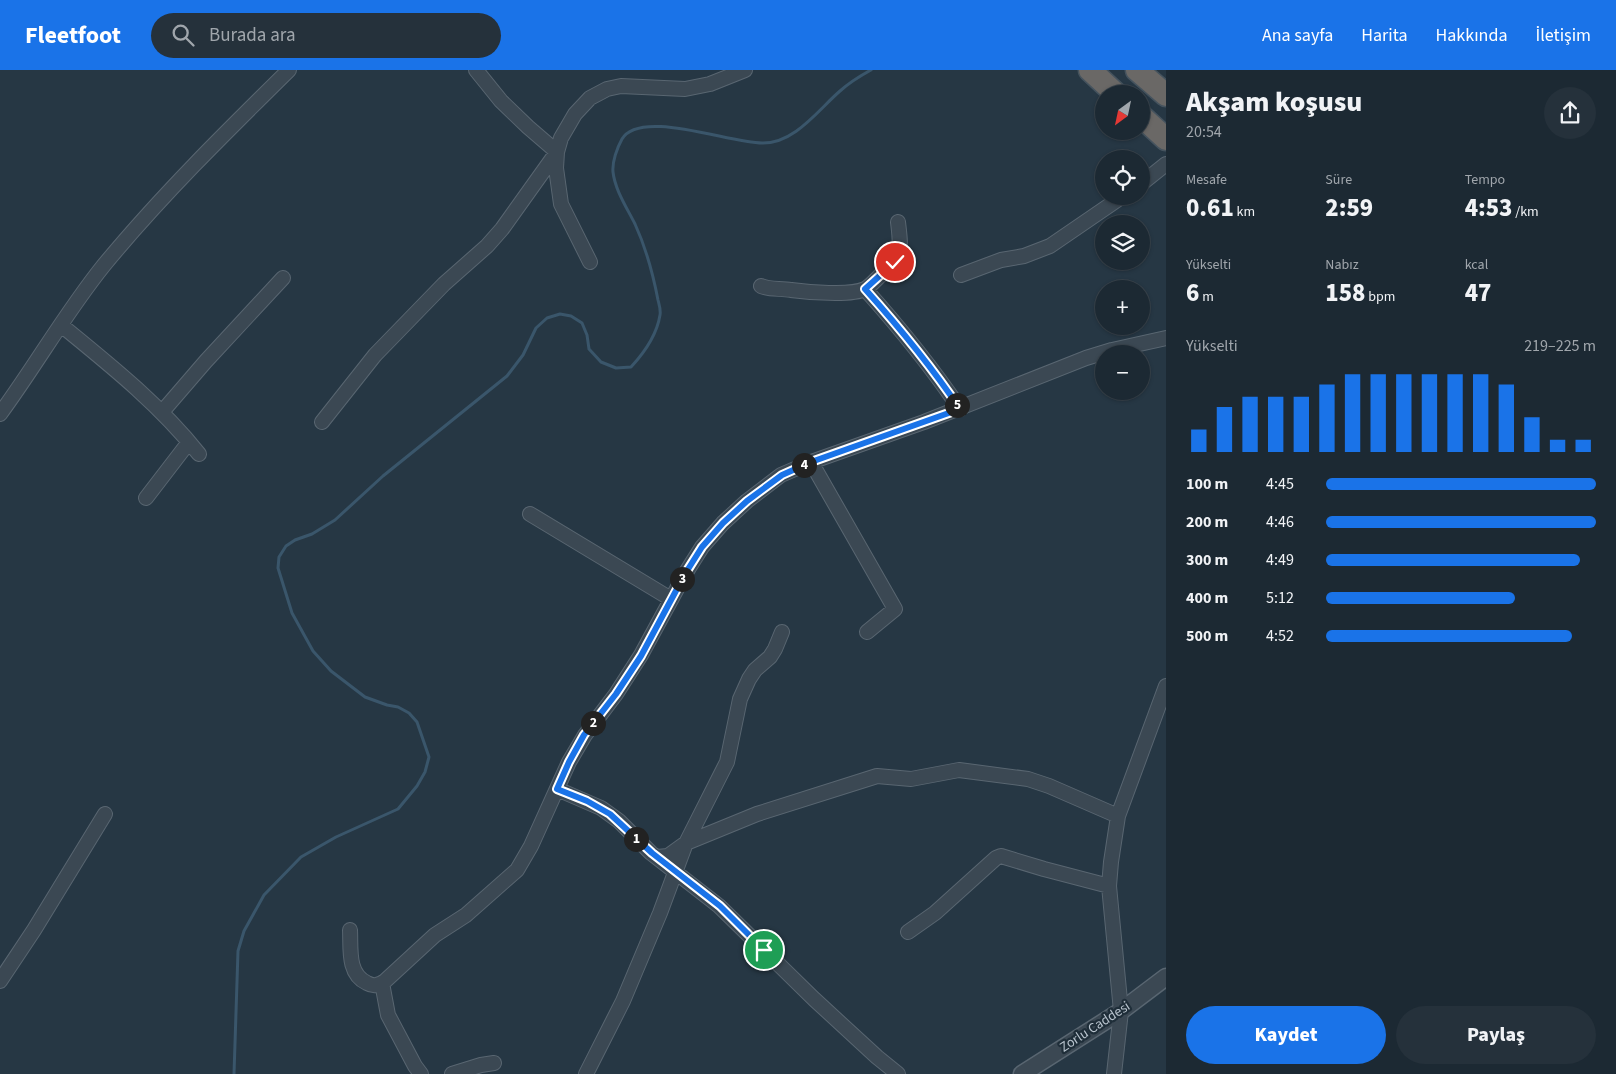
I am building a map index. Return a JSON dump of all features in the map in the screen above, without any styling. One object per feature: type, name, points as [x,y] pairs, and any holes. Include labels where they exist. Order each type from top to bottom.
[{"type":"highway","points":[[1090,70],[1106,85]]},
{"type":"highway","points":[[1137,70],[1166,95]]},
{"type":"highway","points":[[1150,124],[1166,139]]},
{"type":"street","points":[[0,414],[5,398],[103,267],[124,242],[179,181],[289,70]]},
{"type":"street","points":[[476,70],[501,100],[557,152]]},
{"type":"street","points":[[590,262],[561,204],[556,168],[557,152],[561,138],[575,114],[590,98],[607,89],[621,86],[685,89],[710,84],[745,70]]},
{"type":"street","points":[[322,422],[374,355],[444,284],[488,246],[557,152]]},
{"type":"street","points":[[1150,177],[1166,164]]},
{"type":"street","points":[[962,275],[1001,260],[1024,256],[1050,246],[1110,205]]},
{"type":"street","points":[[761,286],[767,289],[780,288],[810,293],[833,293],[865,289],[895,262],[898,256],[900,246],[898,222]]},
{"type":"street","points":[[162,412],[206,361],[284,278]]},
{"type":"street","points":[[865,289],[907,337],[960,409]]},
{"type":"street","points":[[60,325],[121,374],[162,412],[199,454]]},
{"type":"street","points":[[350,930],[351,960],[355,973],[363,982],[372,986],[378,985],[435,935],[466,915],[517,870],[531,846],[569,762],[584,735],[616,694],[641,656],[671,599],[702,547],[723,523],[768,484],[782,475],[811,462],[960,409],[1086,358],[1166,338]]},
{"type":"street","points":[[146,498],[189,442]]},
{"type":"street","points":[[811,462],[895,609],[867,632]]},
{"type":"street","points":[[530,514],[671,599]]},
{"type":"street","points":[[586,1074],[623,1000],[660,913],[686,843],[727,762],[740,699],[755,670],[770,657],[782,632]]},
{"type":"street","points":[[1114,1074],[1121,1011],[1109,886],[1111,862],[1118,816],[1166,686]]},
{"type":"street","points":[[657,857],[668,856],[686,843],[757,814],[876,776],[911,779],[959,770],[1028,780],[1049,786],[1118,816]]},
{"type":"street","points":[[557,789],[587,801],[610,814],[657,857],[720,906],[814,999],[898,1074]]},
{"type":"street","points":[[0,981],[44,914],[105,814]]},
{"type":"street","points":[[908,932],[935,914],[996,858],[1001,856],[1044,870],[1109,886]]},
{"type":"street","name":"Zorlu Caddesi","points":[[1022,1074],[1121,1011],[1166,977]]},
{"type":"street","points":[[382,983],[388,1014],[411,1059],[421,1074]]},
{"type":"street","points":[[452,1074],[494,1063]]},
{"type":"waterway","points":[[234,1074],[238,951],[244,931],[264,895],[301,857],[336,837],[398,809],[417,786],[425,772],[429,757],[417,722],[409,713],[398,707],[365,697],[331,671],[313,651],[292,613],[278,568],[279,557],[286,546],[295,540],[312,534],[335,520],[383,476],[507,376],[523,355],[536,328],[547,318],[560,314],[571,316],[582,323],[587,335],[589,349],[601,362],[616,368],[631,367],[636,362],[653,336],[660,311],[646,252],[614,179],[613,168],[617,151],[622,139],[632,130],[647,127],[666,127],[749,142],[775,142],[796,132],[843,88],[871,70]]},
{"type":"route","points":[[764,950],[720,906],[652,853],[619,821],[601,808],[557,789],[584,735],[616,694],[641,656],[685,574],[702,547],[723,523],[747,501],[782,475],[811,462],[960,409],[907,337],[865,289],[895,262]]}]
